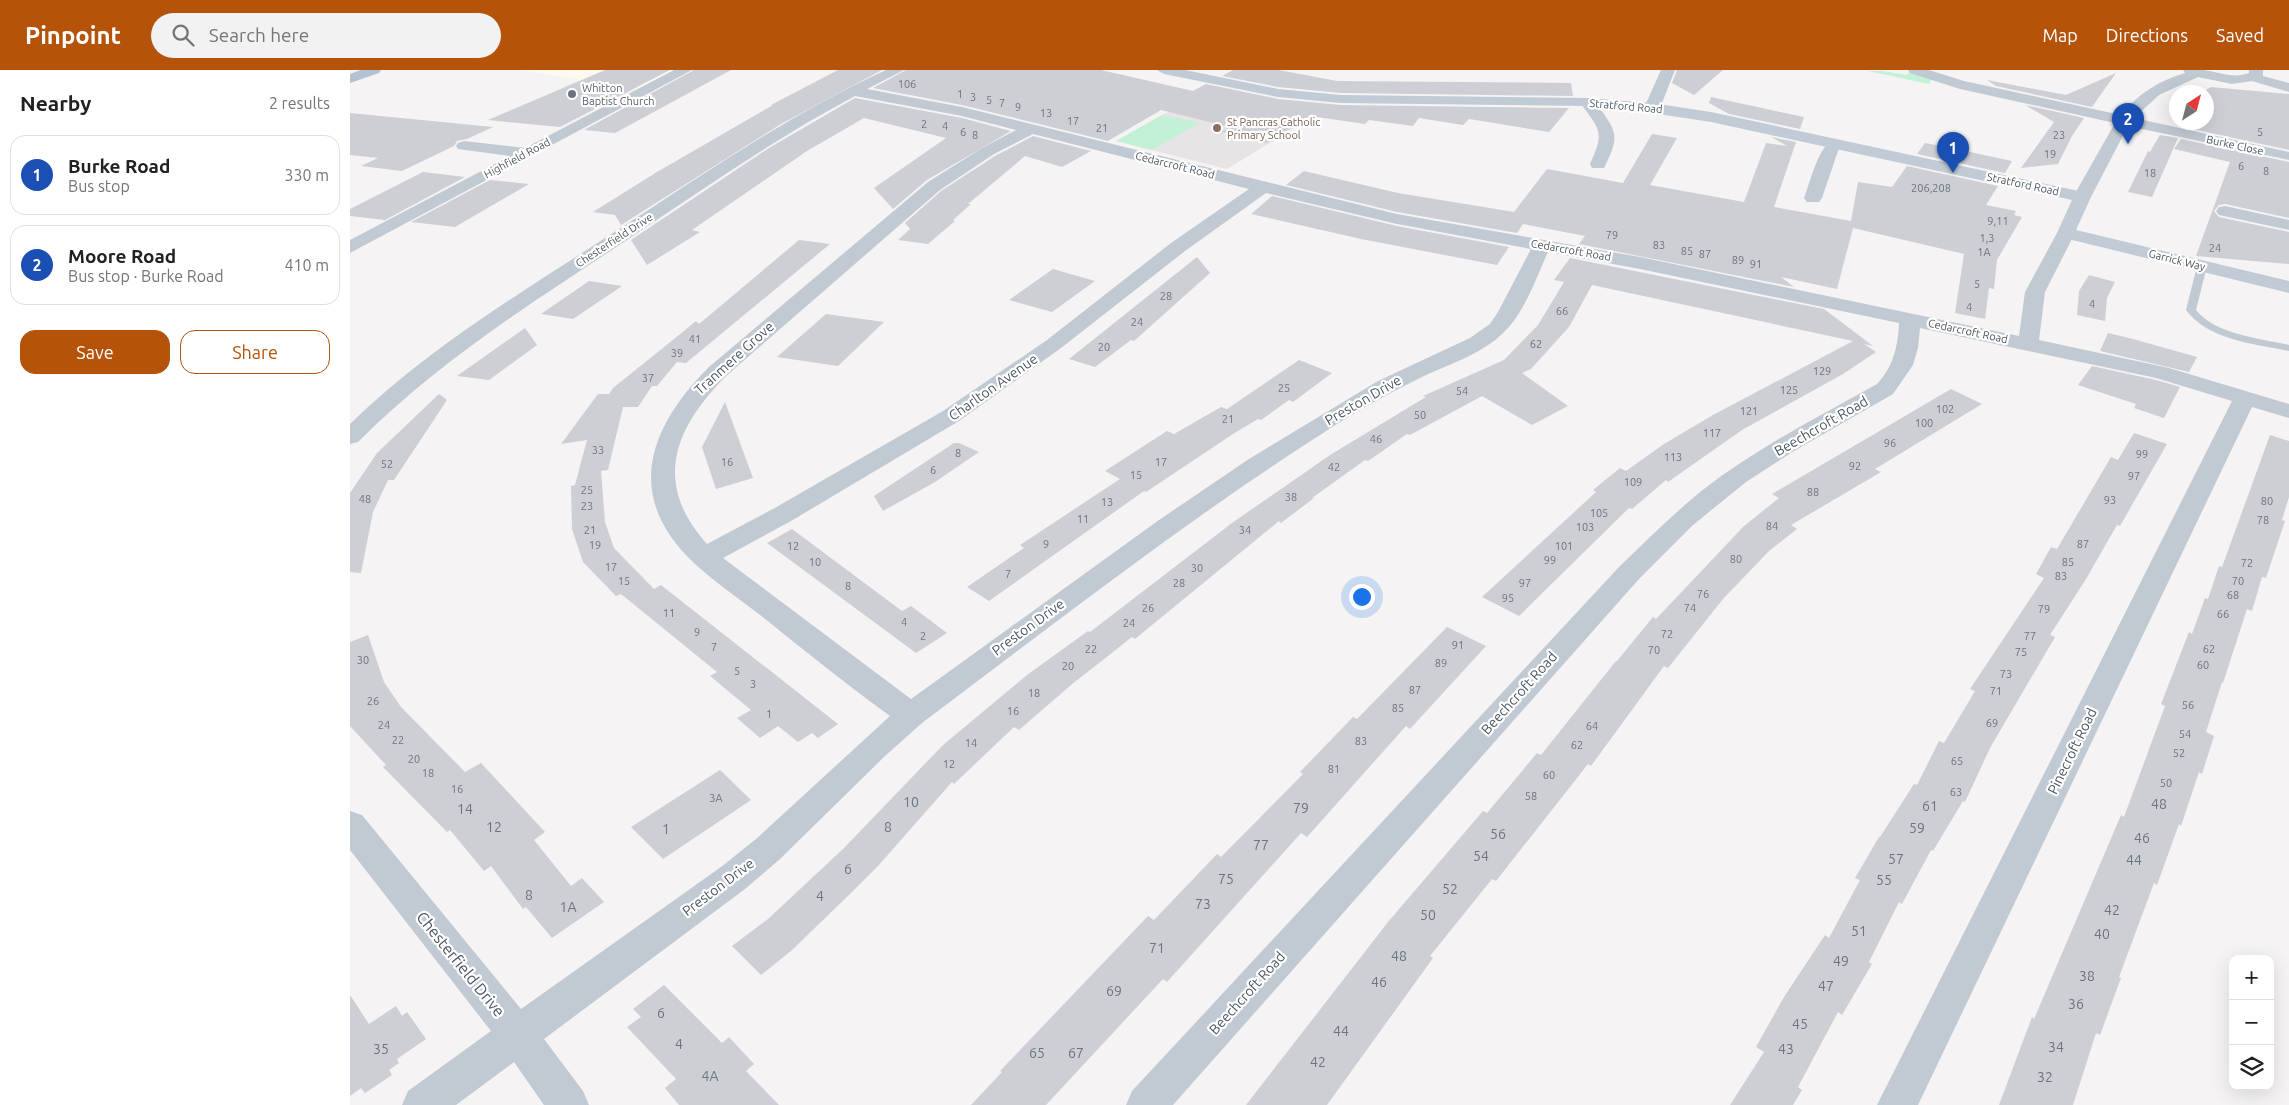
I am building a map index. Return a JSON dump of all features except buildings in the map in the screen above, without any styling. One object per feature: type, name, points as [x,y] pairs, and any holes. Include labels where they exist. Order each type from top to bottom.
[{"type":"main road","points":[[350,79],[374,70]]},
{"type":"street","name":"Highfield Road","points":[[350,247],[685,70]]},
{"type":"street","name":"Chesterfield Drive","points":[[350,437],[396,392],[472,334],[795,124],[852,91],[897,70]]},
{"type":"street","name":"Stratford Road","points":[[1164,70],[1278,93],[1340,99],[1587,102],[1652,108],[1734,122],[2082,197]]},
{"type":"street","points":[[1652,108],[1668,70]]},
{"type":"street","name":"Burke Close","points":[[1915,70],[1960,85],[2287,156]]},
{"type":"street","points":[[2028,344],[2035,292],[2116,132],[2149,95],[2194,71],[2228,78],[2254,74],[2289,88]]},
{"type":"street","name":"Cedarcroft Road","points":[[852,91],[954,110],[1262,188],[1397,219],[1543,244],[1910,319],[2161,373],[2289,411]]},
{"type":"street","points":[[1587,102],[1608,135],[1609,142],[1598,164]]},
{"type":"street","name":"Tranmere Grove","points":[[911,715],[869,685],[704,556],[684,534],[674,518],[663,484],[663,465],[674,426],[690,400],[748,344],[934,186],[988,151],[1031,129]]},
{"type":"street","points":[[1813,198],[1830,150],[1834,144]]},
{"type":"street","points":[[464,146],[525,153]]},
{"type":"street","name":"Charlton Avenue","points":[[704,556],[782,515],[950,416],[1054,344],[1178,246],[1262,188]]},
{"type":"street","points":[[2225,212],[2289,226]]},
{"type":"street","name":"Garrick Way","points":[[2066,233],[2289,287]]},
{"type":"street","name":"Preston Drive","points":[[422,1105],[733,878],[768,849],[874,747],[911,715],[1047,613],[1258,464],[1386,386],[1487,336],[1497,328],[1508,314],[1543,244]]},
{"type":"street","name":"Beechcroft Road","points":[[1146,1105],[1403,820],[1629,573],[1662,540],[1693,511],[1751,467],[1885,389],[1898,376],[1905,360],[1910,319]]},
{"type":"street","name":"Pinecroft Road","points":[[1897,1105],[2246,397]]},
{"type":"street","name":"Chesterfield Drive","points":[[350,825],[517,1034],[569,1105]]},
{"type":"lane","points":[[2202,266],[2191,310],[2194,315],[2220,330],[2289,348]]},
{"type":"shaded area","points":[[522,70],[695,70],[648,91]]},
{"type":"shaded area","name":"St Pancras Catholic Primary School","points":[[1210,88],[1262,98],[1330,106],[1227,169],[1116,141]]},
{"type":"green space","points":[[1911,70],[1932,79],[1929,84],[1868,71],[1883,71],[1907,75]]},
{"type":"green space","points":[[1162,115],[1200,123],[1152,150],[1116,141]]},
{"type":"place","name":"Whitton Baptist Church","points":[[572,94]]},
{"type":"place","name":"St Pancras Catholic Primary School","points":[[1217,128]]},
{"type":"place","name":"Moore Road","points":[[2128,144]]},
{"type":"place","name":"Burke Road","points":[[1953,173]]}]
